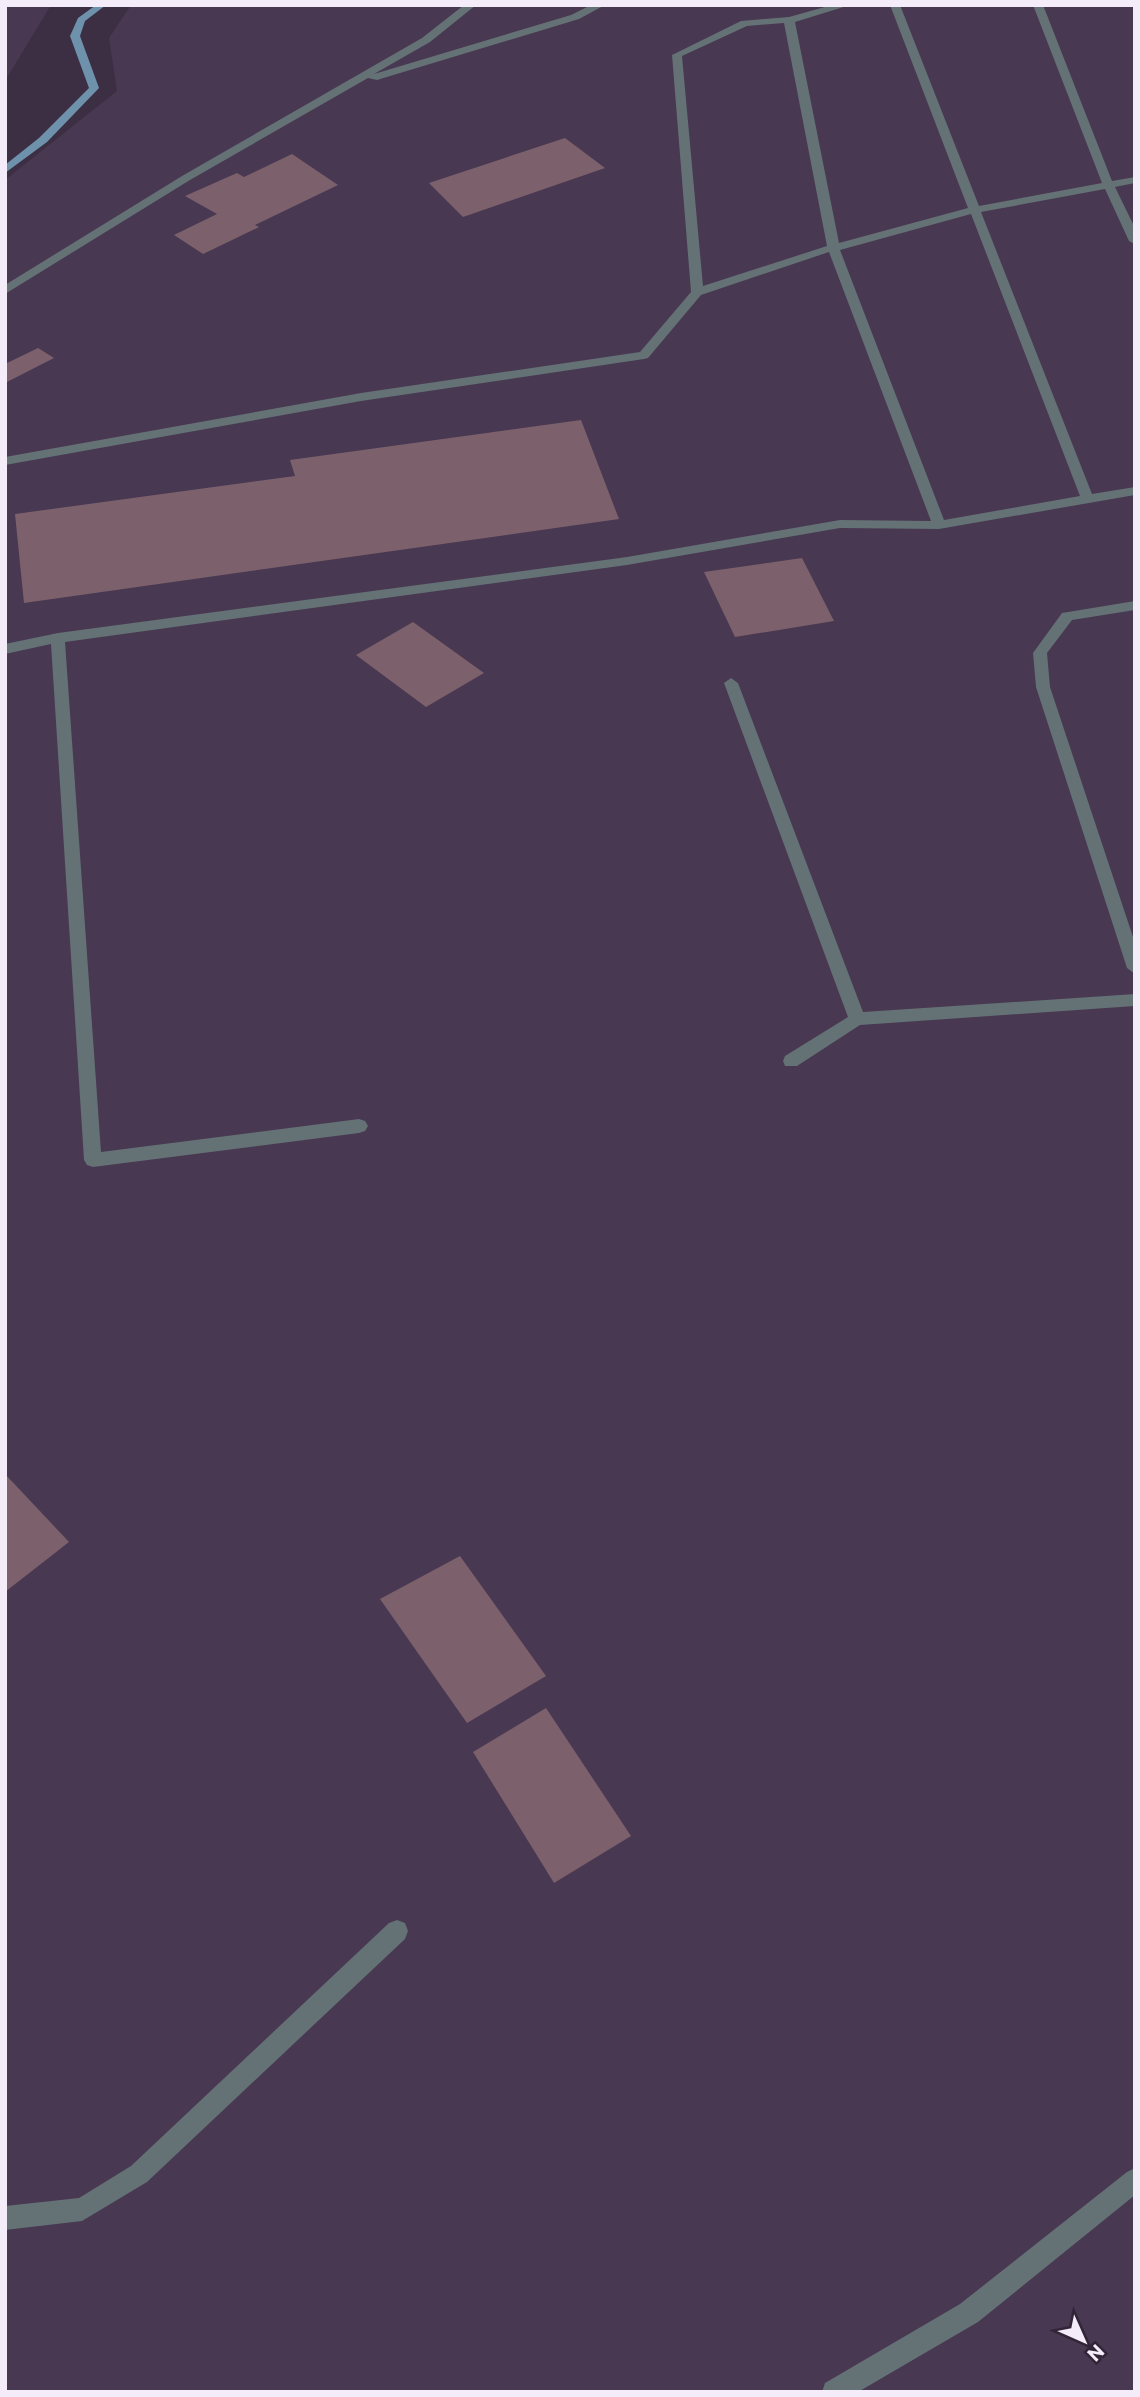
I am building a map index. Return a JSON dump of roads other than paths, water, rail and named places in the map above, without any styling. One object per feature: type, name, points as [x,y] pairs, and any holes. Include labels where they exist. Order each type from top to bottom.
[{"type":"lane","points":[[5,290],[186,178],[426,40],[471,5]]},
{"type":"lane","points":[[345,86],[575,17],[600,5]]},
{"type":"lane","points":[[697,292],[677,54],[745,23],[789,20],[845,5]]},
{"type":"lane","points":[[895,5],[1087,498]]},
{"type":"lane","points":[[1038,5],[1108,184],[1135,241]]},
{"type":"lane","points":[[789,20],[834,249],[939,525]]},
{"type":"lane","points":[[5,461],[361,397],[644,355],[697,292],[834,249],[974,210],[1135,180]]},
{"type":"lane","points":[[5,649],[58,638],[628,561],[840,524],[939,525],[1135,491]]},
{"type":"lane","points":[[1135,605],[1066,616],[1040,653],[1043,687],[1135,968]]},
{"type":"lane","points":[[58,638],[93,1160],[359,1126]]},
{"type":"lane","points":[[731,684],[857,1018]]},
{"type":"lane","points":[[791,1061],[857,1018],[1135,1000]]},
{"type":"lane","points":[[5,2218],[82,2209],[139,2174],[397,1931]]},
{"type":"lane","points":[[834,2392],[969,2313],[1135,2180]]},
{"type":"waterway","points":[[5,170],[43,140],[94,88],[75,36],[81,20],[102,5]]}]
